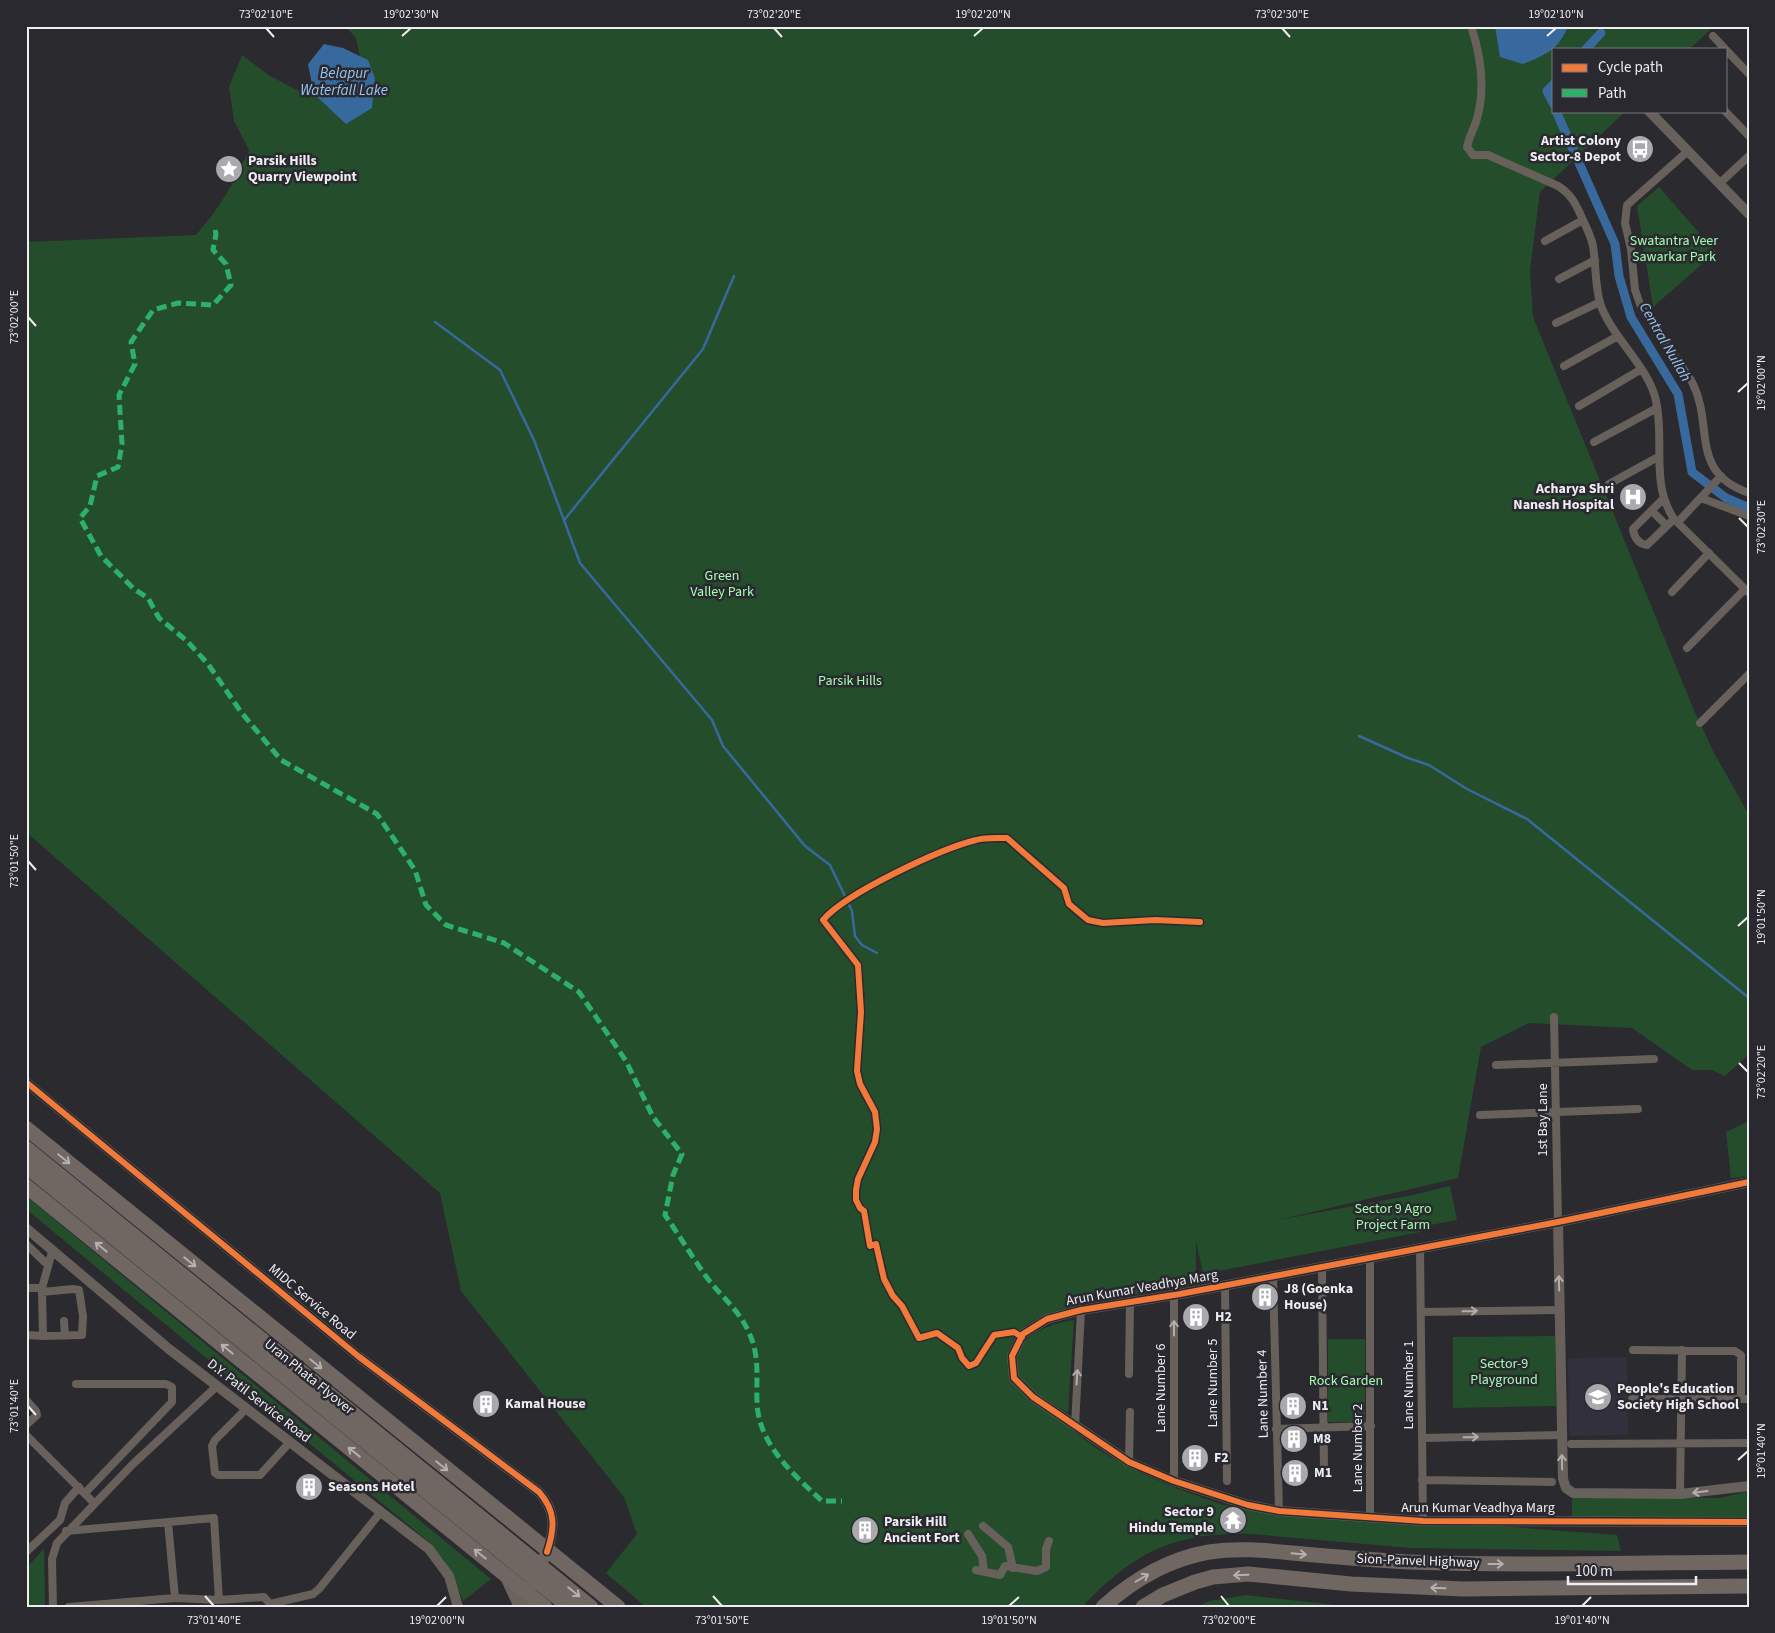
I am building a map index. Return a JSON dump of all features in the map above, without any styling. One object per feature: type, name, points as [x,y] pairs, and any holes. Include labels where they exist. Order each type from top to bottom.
[{"type":"highway","points":[[26,1128],[618,1607]]},
{"type":"highway","name":"Uran Phata Flyover","points":[[26,1148],[96,1214],[569,1607]]},
{"type":"highway","name":"Uran Phata Flyover","points":[[26,1166],[96,1214],[591,1607]]},
{"type":"highway","points":[[26,1186],[504,1574],[526,1600],[543,1606],[562,1563]]},
{"type":"highway","name":"Sion-Panvel Highway","points":[[1103,1607],[1134,1582],[1169,1564],[1195,1556],[1228,1550],[1249,1549],[1353,1559],[1462,1564],[1749,1562]]},
{"type":"highway","points":[[526,1600],[548,1552]]},
{"type":"highway","points":[[504,1574],[520,1607]]},
{"type":"highway","name":"Sion-Panvel Highway","points":[[1143,1607],[1162,1595],[1196,1582],[1222,1576],[1248,1574],[1351,1584],[1463,1589],[1749,1586]]},
{"type":"street","points":[[1471,26],[1480,59],[1482,77],[1476,122],[1471,130],[1467,147],[1473,155],[1488,155],[1568,192],[1575,202],[1592,244],[1600,302],[1656,399],[1660,432],[1658,457],[1663,499],[1676,520],[1747,591],[1687,648]]},
{"type":"street","points":[[1712,36],[1724,48]]},
{"type":"street","points":[[1728,52],[1749,74]]},
{"type":"street","points":[[1650,112],[1749,214]]},
{"type":"street","points":[[1726,112],[1749,136]]},
{"type":"street","points":[[1688,151],[1627,205],[1625,223],[1631,249],[1635,290],[1640,304],[1692,382],[1703,410],[1705,448],[1719,478],[1749,493]]},
{"type":"street","points":[[1720,183],[1749,156]]},
{"type":"street","points":[[1545,241],[1582,220]]},
{"type":"street","points":[[1559,279],[1595,260]]},
{"type":"street","points":[[1556,323],[1600,302]]},
{"type":"street","points":[[1564,366],[1618,336]]},
{"type":"street","points":[[1579,406],[1640,370]]},
{"type":"street","points":[[1594,442],[1657,408]]},
{"type":"street","points":[[1609,484],[1658,457]]},
{"type":"street","points":[[1663,499],[1633,529],[1634,536],[1642,545],[1647,545],[1676,520],[1719,478]]},
{"type":"street","points":[[1700,498],[1749,516]]},
{"type":"street","points":[[1652,511],[1667,526]]},
{"type":"street","points":[[1672,592],[1709,553]]},
{"type":"street","points":[[1700,723],[1749,674]]},
{"type":"street","points":[[1022,1337],[1014,1332],[994,1335],[976,1363],[969,1366],[962,1358],[958,1348],[937,1333],[920,1338],[902,1306],[893,1296],[884,1278],[876,1244],[870,1246],[864,1211],[856,1200],[858,1179],[875,1142],[876,1128],[875,1112],[860,1084],[857,1071],[862,1012],[858,965],[823,920],[830,912],[842,904],[916,863],[978,839],[1007,838],[1064,888],[1069,904],[1088,920],[1103,923],[1155,920],[1200,922]]},
{"type":"street","name":"1st Bay Lane","points":[[1554,1017],[1558,1222]]},
{"type":"street","points":[[1496,1066],[1654,1058]]},
{"type":"street","name":"MIDC Service Road","points":[[26,1082],[358,1356],[539,1492],[553,1513],[553,1534],[548,1552]]},
{"type":"street","points":[[1480,1115],[1638,1109]]},
{"type":"street","name":"Arun Kumar Veadhya Marg","points":[[1749,1182],[1558,1222],[1174,1295],[1082,1310],[1048,1319],[1022,1337],[1012,1356],[1014,1378],[1033,1397],[1128,1462],[1174,1482],[1235,1502],[1279,1511],[1422,1522],[1749,1522]]},
{"type":"street","points":[[1558,1222],[1563,1479],[1566,1488],[1573,1493],[1680,1494],[1749,1486]]},
{"type":"street","name":"D.Y. Patil Service Road","points":[[26,1228],[52,1252],[246,1409],[429,1549],[449,1576],[458,1607]]},
{"type":"street","points":[[26,1244],[48,1265]]},
{"type":"street","name":"Lane Number 1","points":[[1420,1248],[1422,1522]]},
{"type":"street","points":[[43,1336],[42,1290],[52,1252]]},
{"type":"street","name":"Lane Number 2","points":[[1370,1258],[1370,1518]]},
{"type":"street","points":[[1322,1267],[1324,1474]]},
{"type":"street","name":"Lane Number 4","points":[[1274,1276],[1279,1511]]},
{"type":"street","name":"Lane Number 5","points":[[1225,1285],[1226,1481]]},
{"type":"street","points":[[26,1288],[63,1293],[73,1289],[80,1292],[83,1316],[82,1335],[26,1335]]},
{"type":"street","name":"Lane Number 6","points":[[1174,1295],[1174,1482]]},
{"type":"street","points":[[1129,1374],[1130,1302]]},
{"type":"street","points":[[1075,1426],[1082,1310]]},
{"type":"street","points":[[1421,1312],[1560,1310]]},
{"type":"street","points":[[64,1321],[65,1336]]},
{"type":"street","points":[[1632,1399],[1745,1399],[1741,1355],[1738,1352],[1633,1350]]},
{"type":"street","points":[[1680,1494],[1682,1350]]},
{"type":"street","points":[[26,1552],[60,1520],[65,1503],[82,1490],[172,1402],[172,1388],[166,1384],[76,1384]]},
{"type":"street","points":[[52,1607],[53,1552],[66,1531],[218,1386]]},
{"type":"street","points":[[26,1400],[36,1411],[37,1415],[26,1425]]},
{"type":"street","points":[[246,1409],[215,1440],[212,1446],[215,1473],[218,1475],[260,1475],[290,1442]]},
{"type":"street","points":[[1128,1462],[1130,1412]]},
{"type":"street","points":[[1276,1429],[1371,1426]]},
{"type":"street","points":[[26,1435],[94,1503]]},
{"type":"street","points":[[1422,1438],[1562,1436]]},
{"type":"street","points":[[1571,1444],[1749,1443]]},
{"type":"street","points":[[1422,1480],[1552,1482]]},
{"type":"street","points":[[69,1607],[175,1598],[219,1600],[264,1597],[271,1606],[314,1594],[380,1513]]},
{"type":"street","points":[[66,1531],[214,1518],[219,1600]]},
{"type":"street","points":[[168,1522],[175,1598]]},
{"type":"street","points":[[983,1526],[1008,1547],[1013,1568]]},
{"type":"street","points":[[553,1534],[562,1563]]},
{"type":"street","points":[[968,1534],[982,1556],[980,1571],[1000,1575],[1005,1566],[1037,1571],[1046,1566],[1046,1549],[1049,1541]]},
{"type":"shaded area","name":"People's Education Society High School","points":[[1627,1357],[1628,1435],[1569,1436],[1568,1358]]},
{"type":"green space","name":"Parsik Hills","points":[[345,26],[1714,26],[1691,48],[1552,48],[1552,112],[1625,112],[1540,192],[1530,270],[1533,317],[1693,708],[1713,751],[1749,815],[1749,1054],[1725,1076],[1712,1070],[1692,1070],[1632,1028],[1529,1023],[1481,1047],[1458,1178],[1278,1220],[1413,1195],[1450,1186],[1457,1220],[1420,1227],[1420,1232],[1203,1274],[1196,1241],[1196,1285],[1102,1300],[1051,1313],[1032,1322],[1019,1332],[1008,1352],[1017,1366],[1018,1355],[1022,1346],[1035,1333],[1044,1328],[1074,1320],[1068,1413],[1043,1398],[1075,1432],[1108,1456],[1146,1475],[1223,1505],[1617,1535],[1621,1551],[1411,1548],[1251,1534],[1224,1534],[1199,1537],[1157,1549],[1138,1559],[1120,1572],[1082,1607],[646,1607],[606,1573],[637,1534],[624,1497],[461,1291],[440,1193],[26,832],[26,242],[196,235],[226,195],[249,150],[234,121],[229,87],[242,55],[270,76],[299,91],[363,71],[356,38]]},
{"type":"green space","name":"Swatantra Veer Sawarkar Park","points":[[1659,187],[1716,252],[1653,307],[1637,206]]},
{"type":"green space","points":[[1749,1121],[1749,1176],[1731,1178],[1726,1132]]},
{"type":"green space","points":[[26,1196],[491,1579],[463,1601],[446,1563],[430,1543],[26,1209]]},
{"type":"green space","name":"Sector-9 Playground","points":[[1555,1336],[1556,1406],[1453,1408],[1453,1337]]},
{"type":"green space","name":"Rock Garden","points":[[1328,1339],[1365,1339],[1365,1422],[1328,1422]]},
{"type":"green space","points":[[1749,1491],[1749,1518],[1572,1517],[1572,1497],[1720,1498]]},
{"type":"green space","points":[[44,1549],[45,1607],[26,1607],[26,1568]]},
{"type":"green space","points":[[1246,1595],[1345,1606],[1384,1607],[1197,1607],[1209,1601]]},
{"type":"water","points":[[1495,26],[1568,26],[1556,46],[1538,58],[1523,64],[1500,57]]},
{"type":"water","name":"Belapur Waterfall Lake","points":[[324,44],[343,48],[368,60],[375,78],[372,108],[346,124],[314,94],[308,64]]},
{"type":"waterway","name":"Central Nullah","points":[[1587,48],[1601,33]]},
{"type":"waterway","name":"Central Nullah","points":[[1552,86],[1547,91],[1552,101]]},
{"type":"waterway","name":"Central Nullah","points":[[1556,112],[1615,244],[1619,276],[1631,317],[1678,394],[1692,472],[1726,498],[1749,508]]},
{"type":"waterway","points":[[565,519],[703,349],[734,276]]},
{"type":"waterway","points":[[435,322],[500,370],[534,440],[580,563],[712,720],[723,746],[805,846],[830,865],[852,911],[855,936],[862,945],[877,953]]},
{"type":"waterway","points":[[1359,736],[1408,758],[1429,765],[1467,789],[1527,819],[1749,998]]},
{"type":"marked path","points":[[215,230],[213,250],[226,264],[231,285],[213,305],[178,303],[153,310],[131,342],[135,364],[119,395],[122,444],[118,467],[97,476],[90,506],[80,518],[101,556],[134,589],[148,598],[159,618],[187,641],[208,664],[241,712],[281,760],[377,814],[415,870],[426,905],[446,925],[504,943],[579,992],[626,1061],[653,1117],[682,1154],[673,1175],[665,1215],[705,1275],[746,1326],[755,1352],[757,1402],[764,1432],[779,1458],[822,1501],[842,1501]]},
{"type":"cycle path","points":[[1022,1337],[1014,1332],[994,1335],[976,1363],[969,1366],[962,1358],[958,1348],[937,1333],[919,1338],[902,1306],[893,1296],[884,1279],[876,1244],[870,1246],[864,1211],[856,1200],[858,1179],[875,1142],[877,1129],[875,1112],[860,1084],[857,1071],[861,1012],[858,965],[823,920],[835,909],[872,885],[940,852],[980,839],[1007,838],[1064,888],[1069,904],[1088,920],[1103,923],[1155,920],[1200,922]]},
{"type":"cycle path","points":[[26,1082],[358,1356],[539,1492],[549,1506],[552,1520],[552,1535],[547,1552]]},
{"type":"cycle path","points":[[1749,1182],[1558,1222],[1180,1294],[1081,1310],[1047,1319],[1023,1334],[1012,1356],[1014,1378],[1033,1397],[1129,1462],[1174,1481],[1248,1505],[1279,1511],[1423,1521],[1749,1522]]},
{"type":"place","name":"Artist Colony Sector-8 Depot","points":[[1640,149]]},
{"type":"place","name":"Parsik Hills Quarry Viewpoint","points":[[229,169]]},
{"type":"place","name":"Acharya Shri Nanesh Hospital","points":[[1633,497]]},
{"type":"place","name":"J8 (Goenka House)","points":[[1265,1297]]},
{"type":"place","name":"H2","points":[[1196,1317]]},
{"type":"place","name":"People's Education Society High School","points":[[1598,1397]]},
{"type":"place","name":"Kamal House","points":[[486,1404]]},
{"type":"place","name":"N1","points":[[1293,1406]]},
{"type":"place","name":"M8","points":[[1294,1439]]},
{"type":"place","name":"F2","points":[[1195,1458]]},
{"type":"place","name":"M1","points":[[1295,1473]]},
{"type":"place","name":"Seasons Hotel","points":[[309,1487]]},
{"type":"place","name":"Sector 9 Hindu Temple","points":[[1233,1520]]},
{"type":"place","name":"Parsik Hill Ancient Fort","points":[[865,1530]]},
{"type":"park label","name":"Green Valley Park","points":[[722,584]]},
{"type":"park label","name":"Sector 9 Agro Project Farm","points":[[1393,1218]]}]
